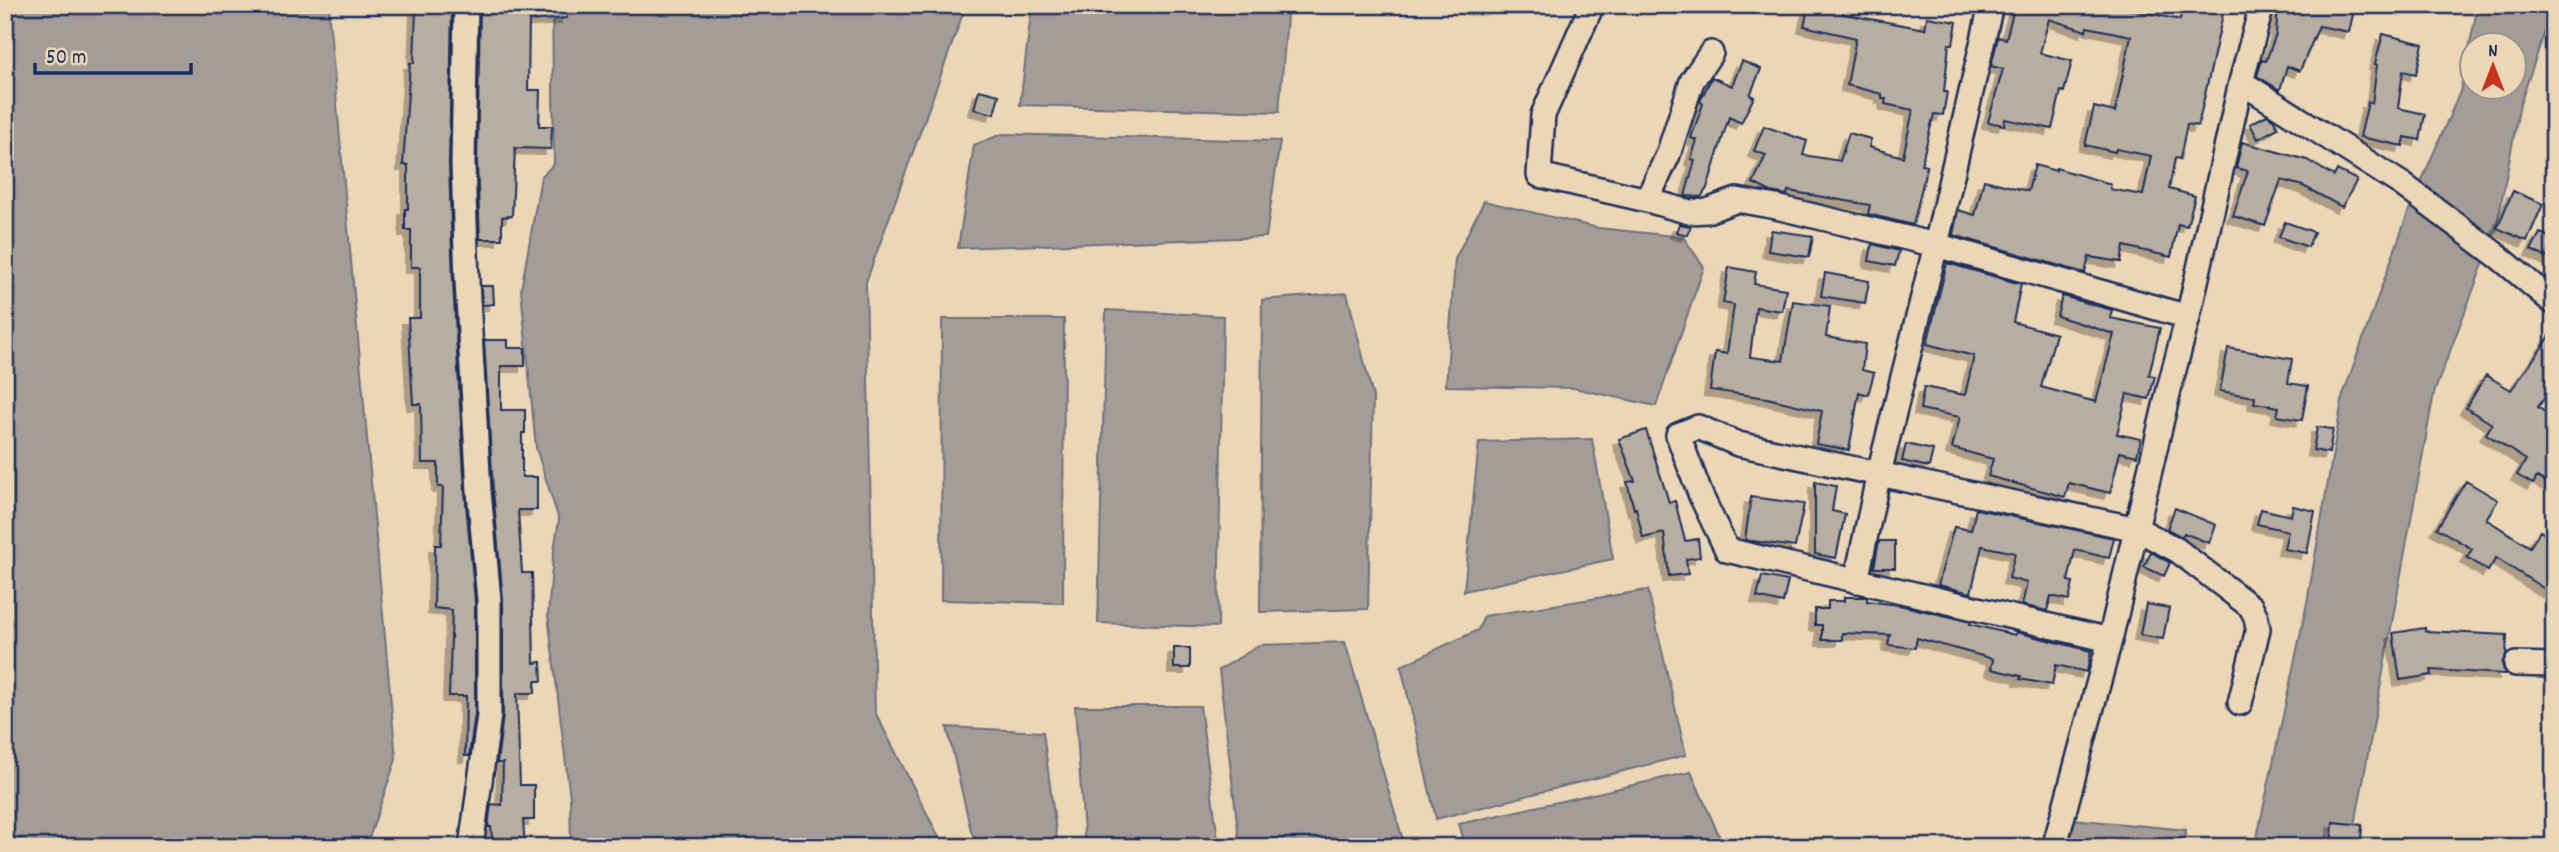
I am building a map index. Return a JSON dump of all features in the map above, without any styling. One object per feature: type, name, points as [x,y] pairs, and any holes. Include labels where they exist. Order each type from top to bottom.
[{"type":"street","points":[[466,5],[463,164],[466,268],[479,491],[489,600],[489,715],[471,847]]},
{"type":"street","points":[[1592,5],[1543,115],[1539,175],[1689,212],[1707,211],[1737,200],[1936,245],[2188,317]]},
{"type":"street","points":[[1856,582],[1879,473],[1936,245],[1991,5]]},
{"type":"street","points":[[2056,841],[2110,640],[2188,317],[2241,82],[2262,5]]},
{"type":"street","points":[[1647,200],[1668,155],[1692,81],[1711,53]]},
{"type":"street","points":[[2241,82],[2403,185],[2499,257],[2554,303]]},
{"type":"street","points":[[2110,640],[1727,550],[1701,496],[1678,435],[1698,426],[1738,444],[2137,529],[2178,550],[2251,607],[2258,629],[2240,702]]},
{"type":"street","points":[[2516,664],[2554,665]]},
{"type":"shaded area","points":[[5,5],[330,5],[396,759],[366,847],[5,847]]},
{"type":"shaded area","points":[[552,5],[966,5],[866,282],[875,712],[944,847],[571,847],[570,798],[548,615],[559,520],[536,448],[521,290],[541,177],[554,164]]},
{"type":"shaded area","points":[[1032,5],[1288,5],[1279,112],[1020,105]]},
{"type":"shaded area","points":[[2478,5],[2549,5],[2547,25],[2528,81],[2528,32],[2472,32]]},
{"type":"shaded area","points":[[2458,97],[2458,102],[2521,102],[2496,230],[2434,393],[2351,847],[2255,847],[2307,603],[2343,395],[2409,210]]},
{"type":"shaded area","points":[[1002,134],[1280,141],[1266,237],[958,248],[974,145]]},
{"type":"shaded area","points":[[1484,201],[1598,228],[1683,237],[1704,267],[1656,406],[1574,388],[1446,386],[1455,259]]},
{"type":"shaded area","points":[[1347,293],[1373,397],[1368,609],[1260,612],[1262,300]]},
{"type":"shaded area","points":[[1106,310],[1223,316],[1218,627],[1098,623]]},
{"type":"shaded area","points":[[942,319],[1064,319],[1063,603],[941,600]]},
{"type":"shaded area","points":[[1592,439],[1613,559],[1464,591],[1479,442]]},
{"type":"shaded area","points":[[1648,590],[1686,755],[1436,819],[1401,666],[1478,630],[1484,616]]},
{"type":"shaded area","points":[[1345,642],[1405,847],[1240,847],[1219,670],[1260,645]]},
{"type":"shaded area","points":[[1075,706],[1200,706],[1219,847],[1085,847]]},
{"type":"shaded area","points":[[947,727],[1043,732],[1058,847],[979,847],[971,831]]},
{"type":"shaded area","points":[[1691,772],[1724,847],[1466,847],[1459,824]]},
{"type":"shaded area","points":[[2072,819],[2186,830],[2182,847],[2064,847]]},
{"type":"building","points":[[480,5],[567,5],[567,18],[529,21],[528,90],[540,90],[539,126],[552,126],[551,149],[515,148],[512,216],[502,217],[502,239],[480,239],[477,164]]},
{"type":"building","points":[[1809,5],[1845,5],[1843,14],[1925,29],[1927,17],[1957,22],[1953,44],[1949,44],[1943,115],[1934,114],[1921,165],[1927,166],[1913,225],[1868,214],[1870,205],[1788,191],[1787,195],[1771,192],[1753,183],[1766,155],[1754,151],[1764,126],[1807,141],[1803,155],[1840,161],[1849,133],[1871,139],[1869,147],[1903,157],[1913,110],[1885,104],[1886,98],[1882,98],[1882,94],[1847,85],[1856,38],[1804,26]]},
{"type":"building","points":[[2015,5],[2112,5],[2180,20],[2181,12],[2194,14],[2196,5],[2225,5],[2198,126],[2187,124],[2180,159],[2175,158],[2169,189],[2195,196],[2187,226],[2178,224],[2171,257],[2124,246],[2121,262],[2089,257],[2085,273],[1953,235],[1958,210],[1975,215],[1984,180],[2028,191],[2035,165],[2056,171],[2056,168],[2111,184],[2110,189],[2143,195],[2151,156],[2085,145],[2094,107],[2115,112],[2131,36],[2087,27],[2086,31],[2049,19],[2040,53],[2072,61],[2052,129],[2005,119],[2004,125],[1988,122],[2003,69],[1991,66],[1998,37],[2006,39]]},
{"type":"building","points":[[2278,5],[2332,5],[2354,10],[2349,32],[2319,26],[2300,71],[2287,66],[2280,90],[2257,76],[2276,34]]},
{"type":"building","points":[[416,8],[452,8],[449,164],[453,282],[465,492],[475,601],[475,714],[469,756],[465,756],[466,696],[449,696],[452,610],[434,608],[435,545],[441,545],[443,487],[438,487],[438,463],[422,463],[421,404],[413,404],[408,318],[420,318],[420,267],[411,267],[411,230],[405,230],[408,165],[403,165],[410,63],[414,63]]},
{"type":"building","points":[[2383,34],[2423,44],[2416,74],[2403,71],[2398,108],[2425,114],[2420,140],[2405,137],[2403,146],[2360,137],[2368,102],[2372,103],[2375,64]]},
{"type":"building","points":[[1742,61],[1761,69],[1750,95],[1754,97],[1741,123],[1729,117],[1707,188],[1701,197],[1685,196],[1695,160],[1691,159],[1697,140],[1691,138],[1703,104],[1700,101],[1712,77],[1732,86]]},
{"type":"building","points":[[979,90],[999,95],[994,114],[974,109]]},
{"type":"building","points":[[2267,115],[2274,120],[2278,128],[2258,139],[2250,124]]},
{"type":"building","points":[[2242,142],[2307,160],[2334,176],[2337,170],[2357,180],[2342,207],[2303,186],[2281,180],[2265,226],[2233,216],[2248,171],[2236,168]]},
{"type":"building","points":[[2513,191],[2543,204],[2527,241],[2497,228]]},
{"type":"building","points":[[2285,222],[2314,232],[2308,247],[2279,237]]},
{"type":"building","points":[[1679,224],[1691,226],[1687,235],[1676,232]]},
{"type":"building","points":[[1771,230],[1813,236],[1809,257],[1768,251]]},
{"type":"building","points":[[2540,233],[2554,239],[2554,261],[2531,250]]},
{"type":"building","points":[[1872,244],[1899,251],[1895,266],[1869,261]]},
{"type":"building","points":[[1947,263],[2021,284],[2013,322],[2056,334],[2041,387],[2096,402],[2114,334],[2057,316],[2062,296],[2112,310],[2110,318],[2160,328],[2149,375],[2155,376],[2149,399],[2127,394],[2117,434],[2141,439],[2137,456],[2120,452],[2110,493],[2069,483],[2065,497],[1988,476],[1993,459],[1952,448],[1960,417],[1920,409],[1924,387],[1965,395],[1974,356],[1927,344]]},
{"type":"building","points":[[1729,267],[1756,272],[1754,284],[1786,289],[1782,311],[1756,307],[1750,357],[1783,361],[1793,301],[1830,306],[1826,337],[1865,344],[1862,370],[1874,373],[1868,395],[1859,392],[1849,450],[1816,444],[1822,411],[1767,398],[1710,390],[1715,352],[1727,354],[1734,305],[1723,303]]},
{"type":"building","points":[[1825,273],[1869,281],[1865,303],[1821,296]]},
{"type":"building","points":[[481,286],[493,286],[494,304],[482,305]]},
{"type":"building","points":[[2554,331],[2554,385],[2538,407],[2554,419],[2554,487],[2537,477],[2533,484],[2517,475],[2526,460],[2486,434],[2492,424],[2466,408],[2486,375],[2511,390]]},
{"type":"building","points":[[484,340],[508,340],[508,348],[525,348],[525,366],[501,366],[501,410],[525,410],[522,477],[537,477],[537,510],[518,510],[522,573],[532,573],[534,663],[541,662],[542,681],[535,681],[535,693],[517,693],[520,785],[534,785],[534,820],[523,820],[525,847],[493,847],[491,827],[488,827],[491,804],[502,805],[503,763],[497,763],[503,715],[503,600]]},
{"type":"building","points":[[2228,348],[2292,359],[2288,383],[2308,386],[2302,420],[2277,416],[2279,407],[2254,403],[2255,397],[2220,391]]},
{"type":"building","points":[[2317,427],[2333,429],[2329,453],[2313,450]]},
{"type":"building","points":[[1646,430],[1669,502],[1675,501],[1685,541],[1698,539],[1700,557],[1686,559],[1688,574],[1669,576],[1664,533],[1643,538],[1636,508],[1634,509],[1627,482],[1635,481],[1619,439]]},
{"type":"building","points":[[1906,444],[1933,450],[1929,467],[1902,461]]},
{"type":"building","points":[[2466,481],[2498,500],[2486,519],[2530,547],[2540,531],[2554,540],[2554,595],[2496,558],[2488,571],[2467,557],[2472,549],[2437,528]]},
{"type":"building","points":[[1815,482],[1836,486],[1832,511],[1845,514],[1836,558],[1815,554]]},
{"type":"building","points":[[1751,497],[1804,504],[1795,547],[1745,540]]},
{"type":"building","points":[[2293,506],[2315,511],[2307,553],[2284,549],[2288,531],[2257,524],[2261,509],[2291,516]]},
{"type":"building","points":[[2175,508],[2216,525],[2209,543],[2184,533],[2182,537],[2167,529]]},
{"type":"building","points":[[1976,509],[2114,538],[2109,558],[2075,550],[2068,581],[2073,582],[2069,600],[2051,596],[2047,611],[2022,605],[2027,583],[2009,578],[2015,553],[1982,546],[1971,593],[1938,585],[1954,527],[1971,530]]},
{"type":"building","points":[[1879,541],[1895,541],[1895,568],[1874,568]]},
{"type":"building","points":[[2151,552],[2170,563],[2164,576],[2144,567]]},
{"type":"building","points":[[1762,576],[1788,581],[1783,603],[1757,597]]},
{"type":"building","points":[[1844,597],[1867,597],[1867,601],[1899,605],[2015,635],[2016,632],[2091,651],[2087,672],[2056,665],[2052,685],[2020,679],[2021,676],[1991,669],[1993,659],[1917,638],[1915,648],[1888,645],[1890,635],[1842,633],[1842,640],[1822,640],[1822,625],[1815,625],[1815,609],[1828,609],[1828,601],[1844,601]]},
{"type":"building","points":[[2146,604],[2169,608],[2163,639],[2140,635]]},
{"type":"building","points":[[2425,628],[2425,631],[2507,635],[2506,655],[2502,663],[2505,674],[2431,670],[2432,675],[2400,680],[2393,633]]},
{"type":"building","points":[[1174,648],[1190,648],[1190,668],[1174,668]]},
{"type":"building","points":[[2333,822],[2362,825],[2361,842],[2332,840]]}]
